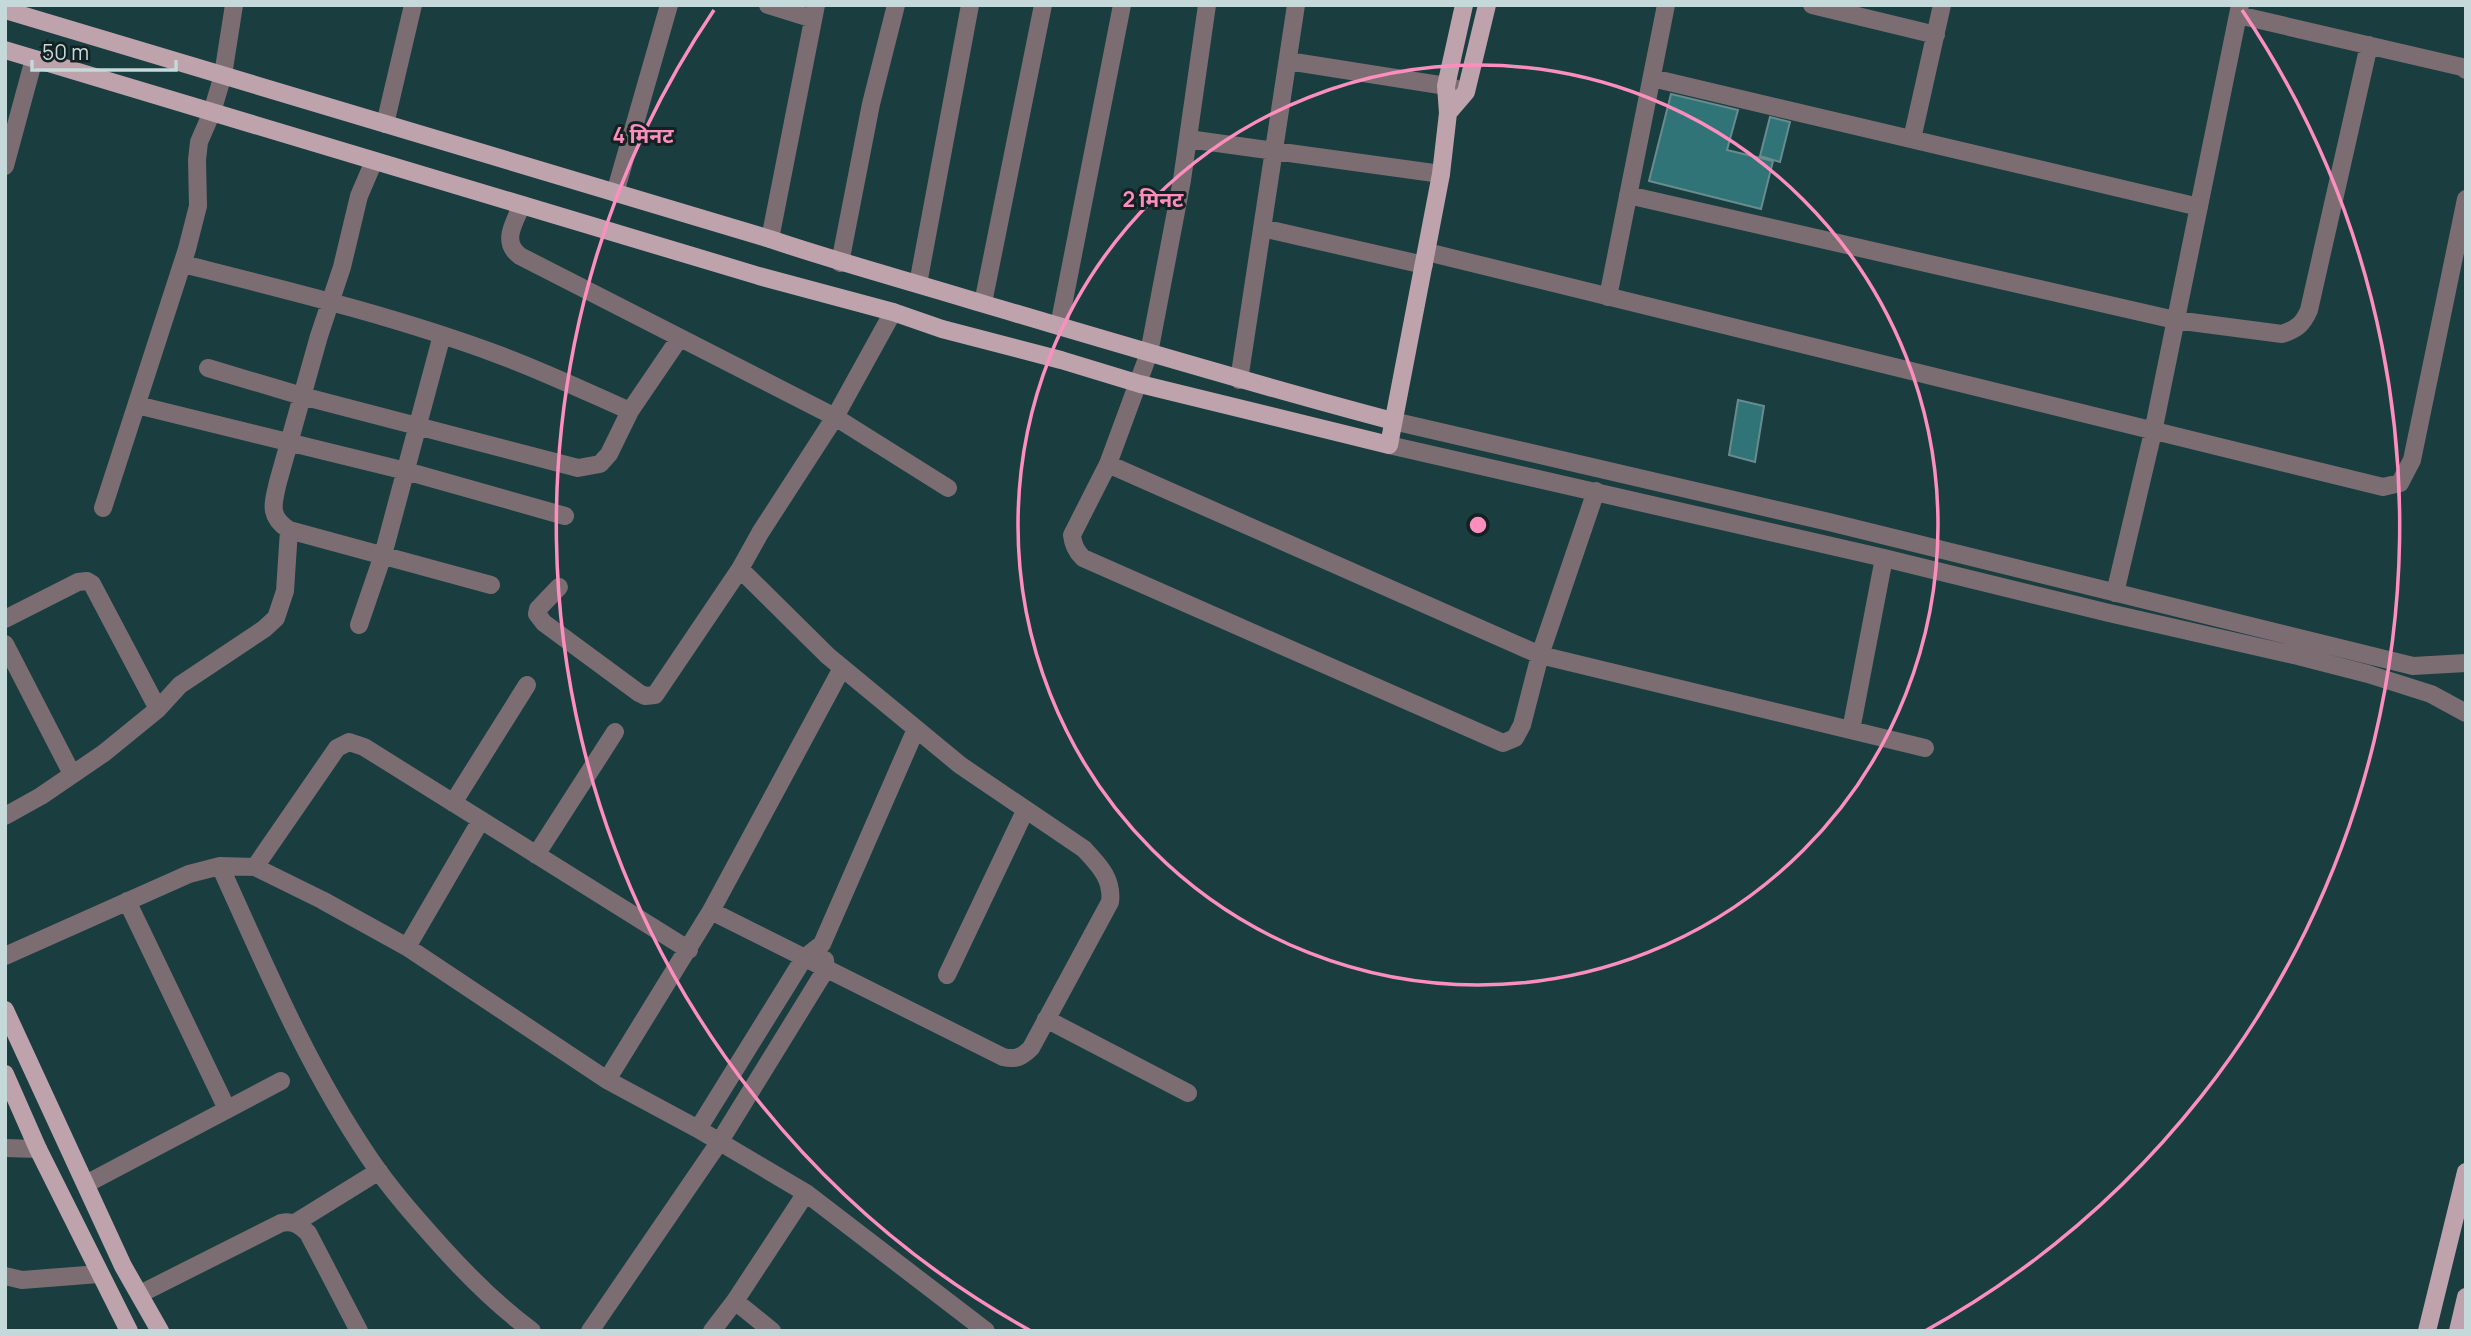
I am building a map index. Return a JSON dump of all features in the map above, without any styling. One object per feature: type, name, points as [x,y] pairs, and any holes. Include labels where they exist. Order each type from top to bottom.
[{"type":"main road","points":[[5,50],[759,276],[893,312],[942,329],[1140,384],[1389,445],[1441,174],[1448,113],[1446,86],[1464,5]]},
{"type":"main road","points":[[1448,113],[1466,92],[1487,5]]},
{"type":"main road","points":[[5,10],[770,239],[840,263],[1239,380],[1393,421]]},
{"type":"main road","points":[[5,1010],[123,1266],[160,1331]]},
{"type":"main road","points":[[5,1074],[38,1149],[128,1331]]},
{"type":"main road","points":[[2427,1331],[2464,1178]]},
{"type":"main road","points":[[2458,1331],[2466,1297]]},
{"type":"street","points":[[103,508],[183,264],[198,206],[199,142],[212,112],[223,75],[234,5]]},
{"type":"street","points":[[385,124],[413,5]]},
{"type":"street","points":[[615,193],[669,5]]},
{"type":"street","points":[[768,5],[814,12],[770,239]]},
{"type":"street","points":[[840,263],[871,104],[896,5]]},
{"type":"street","points":[[918,284],[970,5]]},
{"type":"street","points":[[983,303],[1043,5]]},
{"type":"street","points":[[1059,326],[1122,5]]},
{"type":"street","points":[[1208,5],[1188,139],[1149,353],[1140,384],[1108,464],[1072,535],[1075,549],[1083,558],[1497,741],[1510,742],[1522,724],[1539,655],[1597,491]]},
{"type":"street","points":[[1239,380],[1296,5]]},
{"type":"street","points":[[1608,296],[1666,5]]},
{"type":"street","points":[[1812,5],[1936,35]]},
{"type":"street","points":[[1912,139],[1942,5]]},
{"type":"street","points":[[2115,593],[2152,432],[2239,10],[2466,70]]},
{"type":"street","points":[[1628,195],[2175,320],[2282,334],[2295,330],[2304,322],[2309,310],[2369,45]]},
{"type":"street","points":[[5,166],[34,59]]},
{"type":"street","points":[[1288,61],[1446,86],[1466,92]]},
{"type":"street","points":[[1652,78],[2199,207]]},
{"type":"street","points":[[1188,139],[1441,174]]},
{"type":"street","points":[[374,161],[359,196],[342,267],[302,396],[273,509],[279,524],[289,530],[491,585]]},
{"type":"street","points":[[1262,228],[1608,296],[2383,487],[2400,483],[2412,460],[2466,199]]},
{"type":"street","points":[[522,205],[510,233],[514,252],[835,417],[948,488]]},
{"type":"street","points":[[183,264],[331,301],[442,335],[503,356],[630,411]]},
{"type":"street","points":[[559,587],[538,609],[540,618],[639,692],[651,696],[662,688],[835,417],[893,312]]},
{"type":"street","points":[[359,625],[383,555],[442,335]]},
{"type":"street","points":[[208,368],[302,396],[578,468],[591,468],[600,464],[609,454],[630,411],[679,339]]},
{"type":"street","points":[[136,405],[406,471],[565,516]]},
{"type":"street","points":[[1393,421],[1829,522],[2413,666],[2466,663]]},
{"type":"street","points":[[1389,445],[1884,558],[2368,674],[2431,694],[2466,713]]},
{"type":"street","points":[[1108,464],[1539,655],[1925,748]]},
{"type":"street","points":[[5,816],[104,753],[158,709],[180,685],[264,629],[276,618],[285,591],[289,530]]},
{"type":"street","points":[[1851,730],[1884,558]]},
{"type":"street","points":[[711,911],[1003,1057],[1013,1059],[1021,1057],[1031,1048],[1110,902],[1112,891],[1101,867],[1084,849],[960,765],[842,668],[744,563]]},
{"type":"street","points":[[5,619],[78,582],[87,581],[92,584],[158,709]]},
{"type":"street","points":[[5,644],[72,774]]},
{"type":"street","points":[[607,1080],[689,950],[842,668]]},
{"type":"street","points":[[453,803],[527,685]]},
{"type":"street","points":[[698,1129],[804,958],[822,944],[916,729]]},
{"type":"street","points":[[536,855],[615,732]]},
{"type":"street","points":[[255,867],[343,744],[349,742],[364,747],[689,950]]},
{"type":"street","points":[[947,975],[1026,810]]},
{"type":"street","points":[[407,947],[481,820]]},
{"type":"street","points":[[220,866],[297,1034],[336,1105],[379,1171],[411,1213],[481,1289],[532,1331]]},
{"type":"street","points":[[5,956],[189,874],[220,866],[255,867],[407,947],[607,1080],[698,1129],[806,1193],[986,1331]]},
{"type":"street","points":[[127,901],[227,1109]]},
{"type":"street","points":[[590,1331],[720,1142],[826,969],[822,944]]},
{"type":"street","points":[[1046,1019],[1188,1093]]},
{"type":"street","points":[[86,1185],[281,1081]]},
{"type":"street","points":[[5,1148],[38,1149]]},
{"type":"street","points":[[295,1223],[379,1171]]},
{"type":"street","points":[[712,1331],[735,1301],[806,1193]]},
{"type":"street","points":[[139,1294],[289,1221],[307,1233],[359,1331]]},
{"type":"street","points":[[5,1276],[22,1280],[99,1274]]},
{"type":"street","points":[[735,1301],[772,1331]]},
{"type":"building","points":[[1671,94],[1738,110],[1727,150],[1773,161],[1761,209],[1649,181]]},
{"type":"building","points":[[1770,117],[1790,122],[1780,162],[1760,156]]},
{"type":"building","points":[[1738,400],[1764,406],[1755,462],[1729,455]]}]
